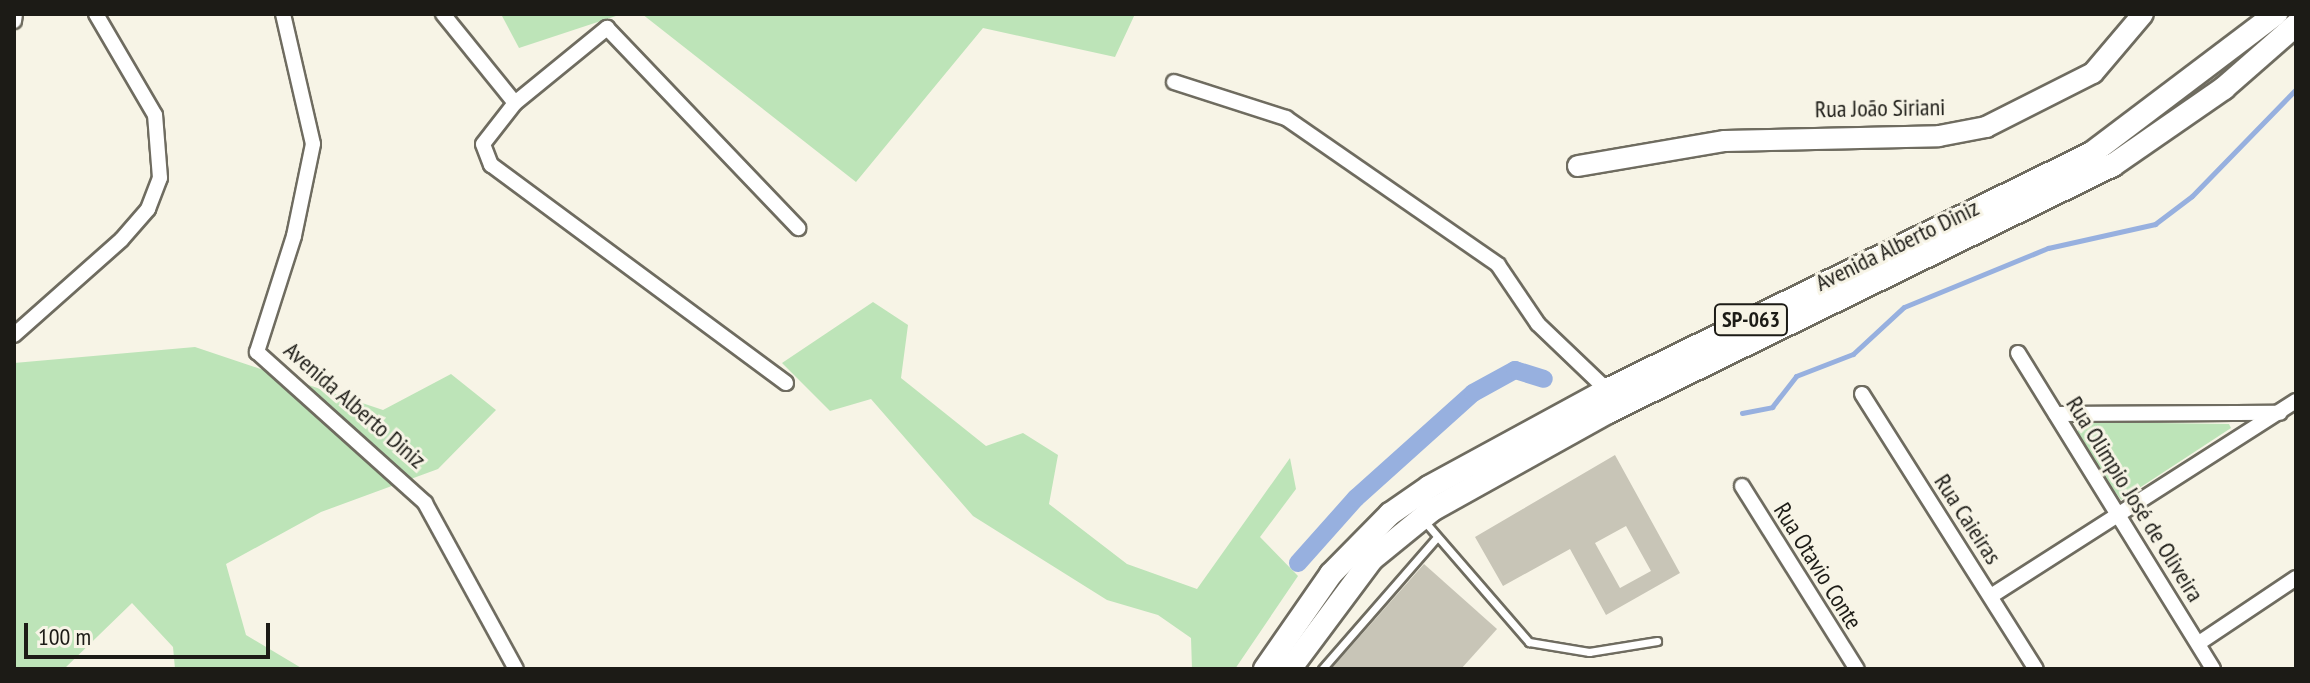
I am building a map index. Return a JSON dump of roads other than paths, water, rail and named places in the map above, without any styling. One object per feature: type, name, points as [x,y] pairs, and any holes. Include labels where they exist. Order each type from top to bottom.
[{"type":"main road","name":"Avenida Alberto Diniz","points":[[1265,669],[1331,574],[1390,514],[1607,390],[2092,153],[2162,108],[2276,14]]},
{"type":"main road","name":"Avenida Alberto Diniz","points":[[1290,669],[1372,559],[1422,517],[1608,412],[2113,165],[2224,88],[2296,25]]},
{"type":"street","points":[[14,21],[15,14]]},
{"type":"street","points":[[14,335],[122,239],[148,209],[160,178],[155,115],[96,14]]},
{"type":"street","name":"Avenida Alberto Diniz","points":[[283,14],[313,144],[294,236],[268,301],[255,346],[265,363],[374,451],[425,503],[516,669]]},
{"type":"street","points":[[443,14],[515,103]]},
{"type":"street","name":"Rua João Siriani","points":[[1578,166],[1725,141],[1939,136],[1986,127],[2093,73],[2143,14]]},
{"type":"street","points":[[786,383],[491,165],[483,144],[515,103],[607,28],[798,228]]},
{"type":"street","points":[[1174,82],[1286,118],[1498,265],[1538,324],[1607,390]]},
{"type":"street","name":"Rua Olimpio José de Oliveira","points":[[2018,353],[2213,669]]},
{"type":"street","name":"Rua Caieiras","points":[[1862,394],[2036,669]]},
{"type":"street","points":[[1991,596],[2296,401]]},
{"type":"street","points":[[2056,414],[2280,413]]},
{"type":"street","name":"Rua Otavio Conte","points":[[1742,486],[1857,669]]},
{"type":"street","points":[[2199,643],[2296,578]]},
{"type":"lane","points":[[1422,517],[1529,642],[1589,652],[1657,641]]},
{"type":"lane","points":[[1322,669],[1437,537]]},
{"type":"waterway","points":[[1742,413],[1772,407],[1796,376],[1853,354],[1904,307],[2048,248],[2155,224],[2192,196],[2296,89]]},
{"type":"waterway","points":[[1298,563],[1356,498],[1473,393],[1515,370],[1544,379]]}]
